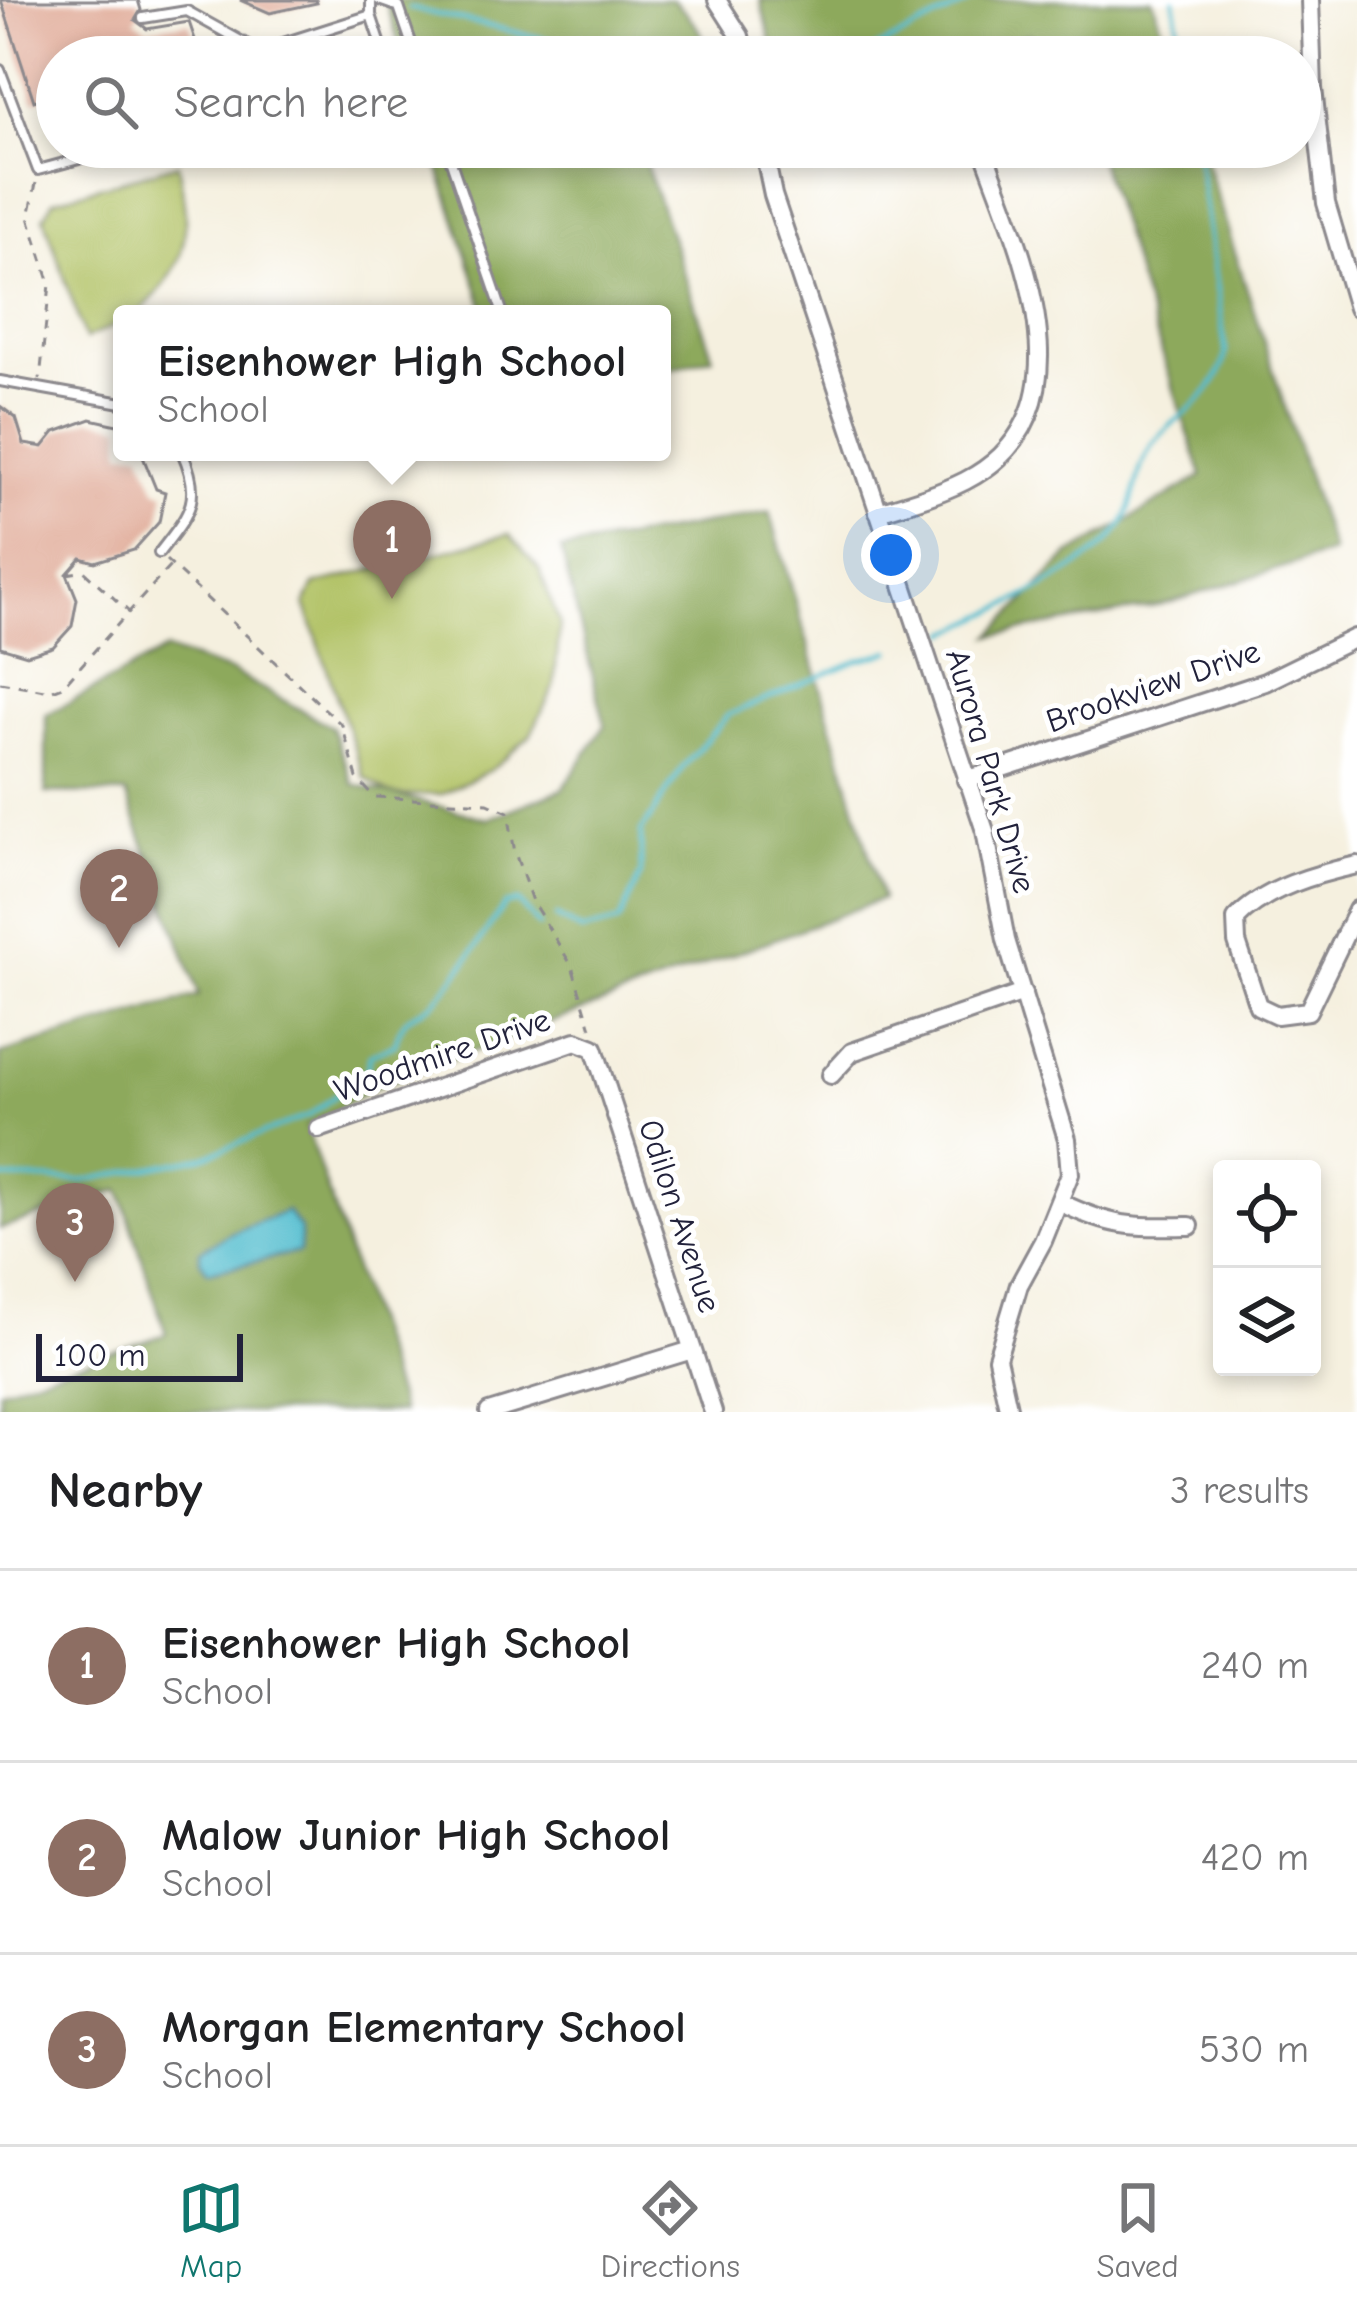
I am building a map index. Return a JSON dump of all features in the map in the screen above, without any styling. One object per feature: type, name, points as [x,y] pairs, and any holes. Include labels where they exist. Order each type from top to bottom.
[{"type":"street","points":[[717,0],[739,36]]},
{"type":"street","points":[[1310,0],[1311,36]]},
{"type":"street","points":[[1321,159],[1326,203],[1357,308]]},
{"type":"street","name":"Aurora Park Drive","points":[[767,168],[992,854],[1006,940],[1067,1138],[1070,1174],[1019,1285],[997,1358],[1009,1412]]},
{"type":"street","points":[[878,512],[968,479],[1014,440],[1028,415],[1041,348],[1039,324],[990,168]]},
{"type":"street","name":"Brookview Drive","points":[[966,780],[1265,682],[1355,638]]},
{"type":"street","points":[[1357,866],[1331,871],[1252,902],[1236,919],[1237,942],[1258,1006],[1276,1015],[1308,1011],[1357,910]]},
{"type":"street","points":[[831,1076],[852,1052],[1023,993]]},
{"type":"street","name":"Woodmire Drive","points":[[320,1129],[576,1041],[589,1044]]},
{"type":"street","name":"Odilon Avenue","points":[[589,1044],[712,1412]]},
{"type":"street","points":[[1059,1202],[1101,1222],[1190,1226]]},
{"type":"street","points":[[489,1412],[692,1350]]},
{"type":"lane","points":[[378,36],[371,15],[375,0],[399,7],[409,36]]},
{"type":"lane","points":[[143,18],[187,11],[231,36]]},
{"type":"lane","points":[[305,36],[371,15]]},
{"type":"lane","points":[[0,70],[36,165]]},
{"type":"lane","points":[[38,170],[45,168]]},
{"type":"lane","points":[[453,168],[500,305]]},
{"type":"lane","points":[[0,381],[113,401]]},
{"type":"lane","points":[[159,554],[194,508],[185,461]]},
{"type":"path","points":[[38,170],[29,218],[50,284],[38,388]]},
{"type":"path","points":[[84,571],[88,560]]},
{"type":"path","points":[[0,682],[50,691],[63,686],[171,565],[342,725],[357,778],[374,797],[488,802],[508,812],[515,853],[532,901],[572,966],[589,1044]]},
{"type":"path","points":[[68,574],[84,571]]},
{"type":"path","points":[[84,571],[129,612]]},
{"type":"green space","points":[[672,0],[702,36],[397,36],[386,2]]},
{"type":"green space","points":[[760,0],[1153,0],[1165,36],[1029,34],[769,36]]},
{"type":"green space","points":[[179,168],[185,229],[177,263],[146,305],[113,305],[113,326],[85,339],[44,217],[54,200]]},
{"type":"green space","points":[[439,168],[647,168],[713,357],[671,369],[671,305],[483,305]]},
{"type":"green space","points":[[1102,168],[1208,168],[1332,552],[1162,605],[991,636],[1068,556],[1202,476]]},
{"type":"green space","points":[[770,512],[882,899],[375,1088],[306,1126],[402,1412],[0,1412],[0,1389],[166,1334],[120,1190],[0,1229],[0,1054],[199,995],[126,794],[46,793],[46,715],[166,650],[232,672],[332,727],[353,784],[487,819],[563,789],[605,725],[561,550]]},
{"type":"green space","points":[[509,534],[539,569],[560,625],[554,687],[530,736],[492,769],[442,794],[393,796],[364,777],[305,604],[314,585]]},
{"type":"water","points":[[287,1211],[300,1229],[300,1252],[208,1272],[200,1261],[200,1251],[230,1233]]},
{"type":"building","points":[[1,0],[138,0],[141,10],[135,20],[147,29],[189,22],[194,36],[36,36],[34,101]]},
{"type":"building","points":[[240,0],[316,0],[317,3],[270,13]]},
{"type":"building","points":[[0,406],[16,418],[24,444],[43,447],[55,432],[91,419],[113,424],[113,461],[145,461],[156,489],[165,492],[159,522],[134,550],[95,562],[81,558],[67,574],[77,599],[72,626],[53,647],[27,655],[0,647]]},
{"type":"waterway","points":[[901,36],[974,0]]},
{"type":"waterway","points":[[1174,0],[1180,36]]},
{"type":"waterway","points":[[409,8],[532,36]]},
{"type":"waterway","points":[[948,633],[1041,588],[1106,543],[1126,518],[1147,453],[1214,383],[1226,353],[1199,168]]},
{"type":"waterway","points":[[556,917],[582,931],[619,922],[641,874],[641,832],[683,767],[728,715],[891,651]]},
{"type":"waterway","points":[[0,1178],[82,1181],[203,1157],[310,1115],[366,1072],[370,1055],[395,1044],[408,1018],[438,998],[505,904],[518,902],[539,926]]},
{"type":"place","name":"Eisenhower High School","points":[[392,599]]},
{"type":"place","name":"Malow Junior High School","points":[[119,948]]},
{"type":"place","name":"Morgan Elementary School","points":[[75,1282]]}]
